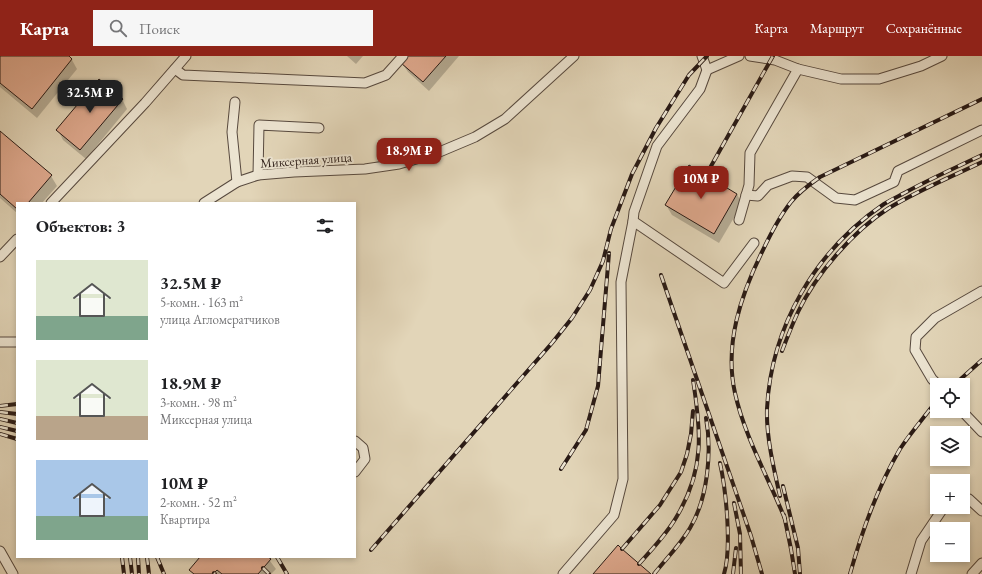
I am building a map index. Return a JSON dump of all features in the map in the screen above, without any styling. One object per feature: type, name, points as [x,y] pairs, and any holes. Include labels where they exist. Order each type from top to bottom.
[{"type":"street","points":[[52,202],[145,103],[186,56]]},
{"type":"street","points":[[175,68],[183,75],[364,83],[386,75],[403,56]]},
{"type":"street","name":"Миксерная улица","points":[[206,202],[237,182],[258,175],[365,169],[399,164],[437,153],[475,137],[505,119],[574,56]]},
{"type":"street","points":[[563,574],[614,515],[623,479],[621,282],[634,212],[657,146],[700,89],[707,70],[702,56]]},
{"type":"street","points":[[707,70],[739,56]]},
{"type":"street","points":[[750,56],[775,60],[798,69],[842,79],[879,79],[920,66],[942,56]]},
{"type":"street","points":[[739,220],[749,186],[750,153],[798,69]]},
{"type":"street","points":[[235,102],[232,132],[237,182]]},
{"type":"street","points":[[258,175],[259,125],[319,128]]},
{"type":"street","points":[[746,195],[758,196],[768,185],[792,176],[807,177],[836,198],[855,200],[894,182],[898,171],[982,130]]},
{"type":"street","points":[[633,221],[724,283],[754,243]]},
{"type":"street","points":[[0,257],[16,240]]},
{"type":"street","points":[[931,378],[915,350],[916,337],[935,318],[982,291]]},
{"type":"street","points":[[0,342],[16,342]]},
{"type":"street","points":[[969,418],[982,432]]},
{"type":"street","points":[[356,443],[363,448],[365,459],[356,471]]},
{"type":"street","points":[[970,500],[982,511]]},
{"type":"street","points":[[911,574],[921,540],[939,514]]},
{"type":"street","points":[[0,551],[13,574]]},
{"type":"street","points":[[972,574],[982,563]]},
{"type":"building","points":[[0,56],[69,56],[72,59],[32,109],[0,83]]},
{"type":"building","points":[[407,56],[446,56],[423,82],[401,63]]},
{"type":"building","points":[[99,79],[123,99],[80,150],[56,130]]},
{"type":"building","points":[[0,131],[52,175],[29,202],[16,202],[16,208],[0,194]]},
{"type":"building","points":[[689,165],[737,194],[714,234],[665,205]]},
{"type":"building","points":[[618,545],[622,549],[651,574],[593,574]]},
{"type":"building","points":[[199,558],[271,559],[258,574],[222,574],[217,570],[213,574],[194,574],[189,570]]},
{"type":"railway","points":[[371,550],[552,343],[572,318],[590,290],[603,261],[611,229],[632,174],[656,128],[689,75],[707,56]]},
{"type":"railway","points":[[706,175],[773,56]]},
{"type":"railway","points":[[785,519],[744,425],[735,393],[732,375],[733,338],[736,320],[754,268],[779,220],[791,202],[809,185],[820,177],[982,99]]},
{"type":"railway","points":[[780,496],[769,442],[767,419],[770,378],[777,348],[788,320],[802,293],[818,267],[838,244],[860,223],[884,204],[982,155]]},
{"type":"railway","points":[[782,351],[798,312],[815,283],[825,268],[849,241],[875,218],[900,201],[982,162]]},
{"type":"railway","points":[[561,469],[586,430],[598,386],[609,253]]},
{"type":"railway","points":[[661,275],[751,536],[762,574]]},
{"type":"railway","points":[[962,378],[982,360]]},
{"type":"railway","points":[[639,564],[673,523],[686,499],[692,482],[696,466],[699,433],[693,380]]},
{"type":"railway","points":[[0,406],[16,404]]},
{"type":"railway","points":[[850,574],[871,510],[884,479],[900,449],[930,409]]},
{"type":"railway","points":[[622,549],[660,505],[681,472],[687,454],[691,434],[693,411]]},
{"type":"railway","points":[[0,412],[16,414]]},
{"type":"railway","points":[[654,574],[690,528],[701,503],[705,489],[709,445],[706,418]]},
{"type":"railway","points":[[0,419],[16,423]]},
{"type":"railway","points":[[0,427],[16,431]]},
{"type":"railway","points":[[0,434],[16,439]]},
{"type":"railway","points":[[720,463],[726,503],[728,535],[728,549],[724,574]]},
{"type":"railway","points":[[783,486],[798,548],[800,574]]},
{"type":"railway","points":[[734,503],[740,534],[741,574]]},
{"type":"railway","points":[[784,515],[795,574]]},
{"type":"railway","points":[[733,574],[736,548]]},
{"type":"railway","points":[[122,558],[124,574]]},
{"type":"railway","points":[[130,558],[132,574]]},
{"type":"railway","points":[[138,558],[139,574]]},
{"type":"railway","points":[[147,558],[149,574]]},
{"type":"railway","points":[[157,558],[164,574]]},
{"type":"railway","points":[[278,558],[287,574]]},
{"type":"railway","points":[[263,568],[269,574]]}]
